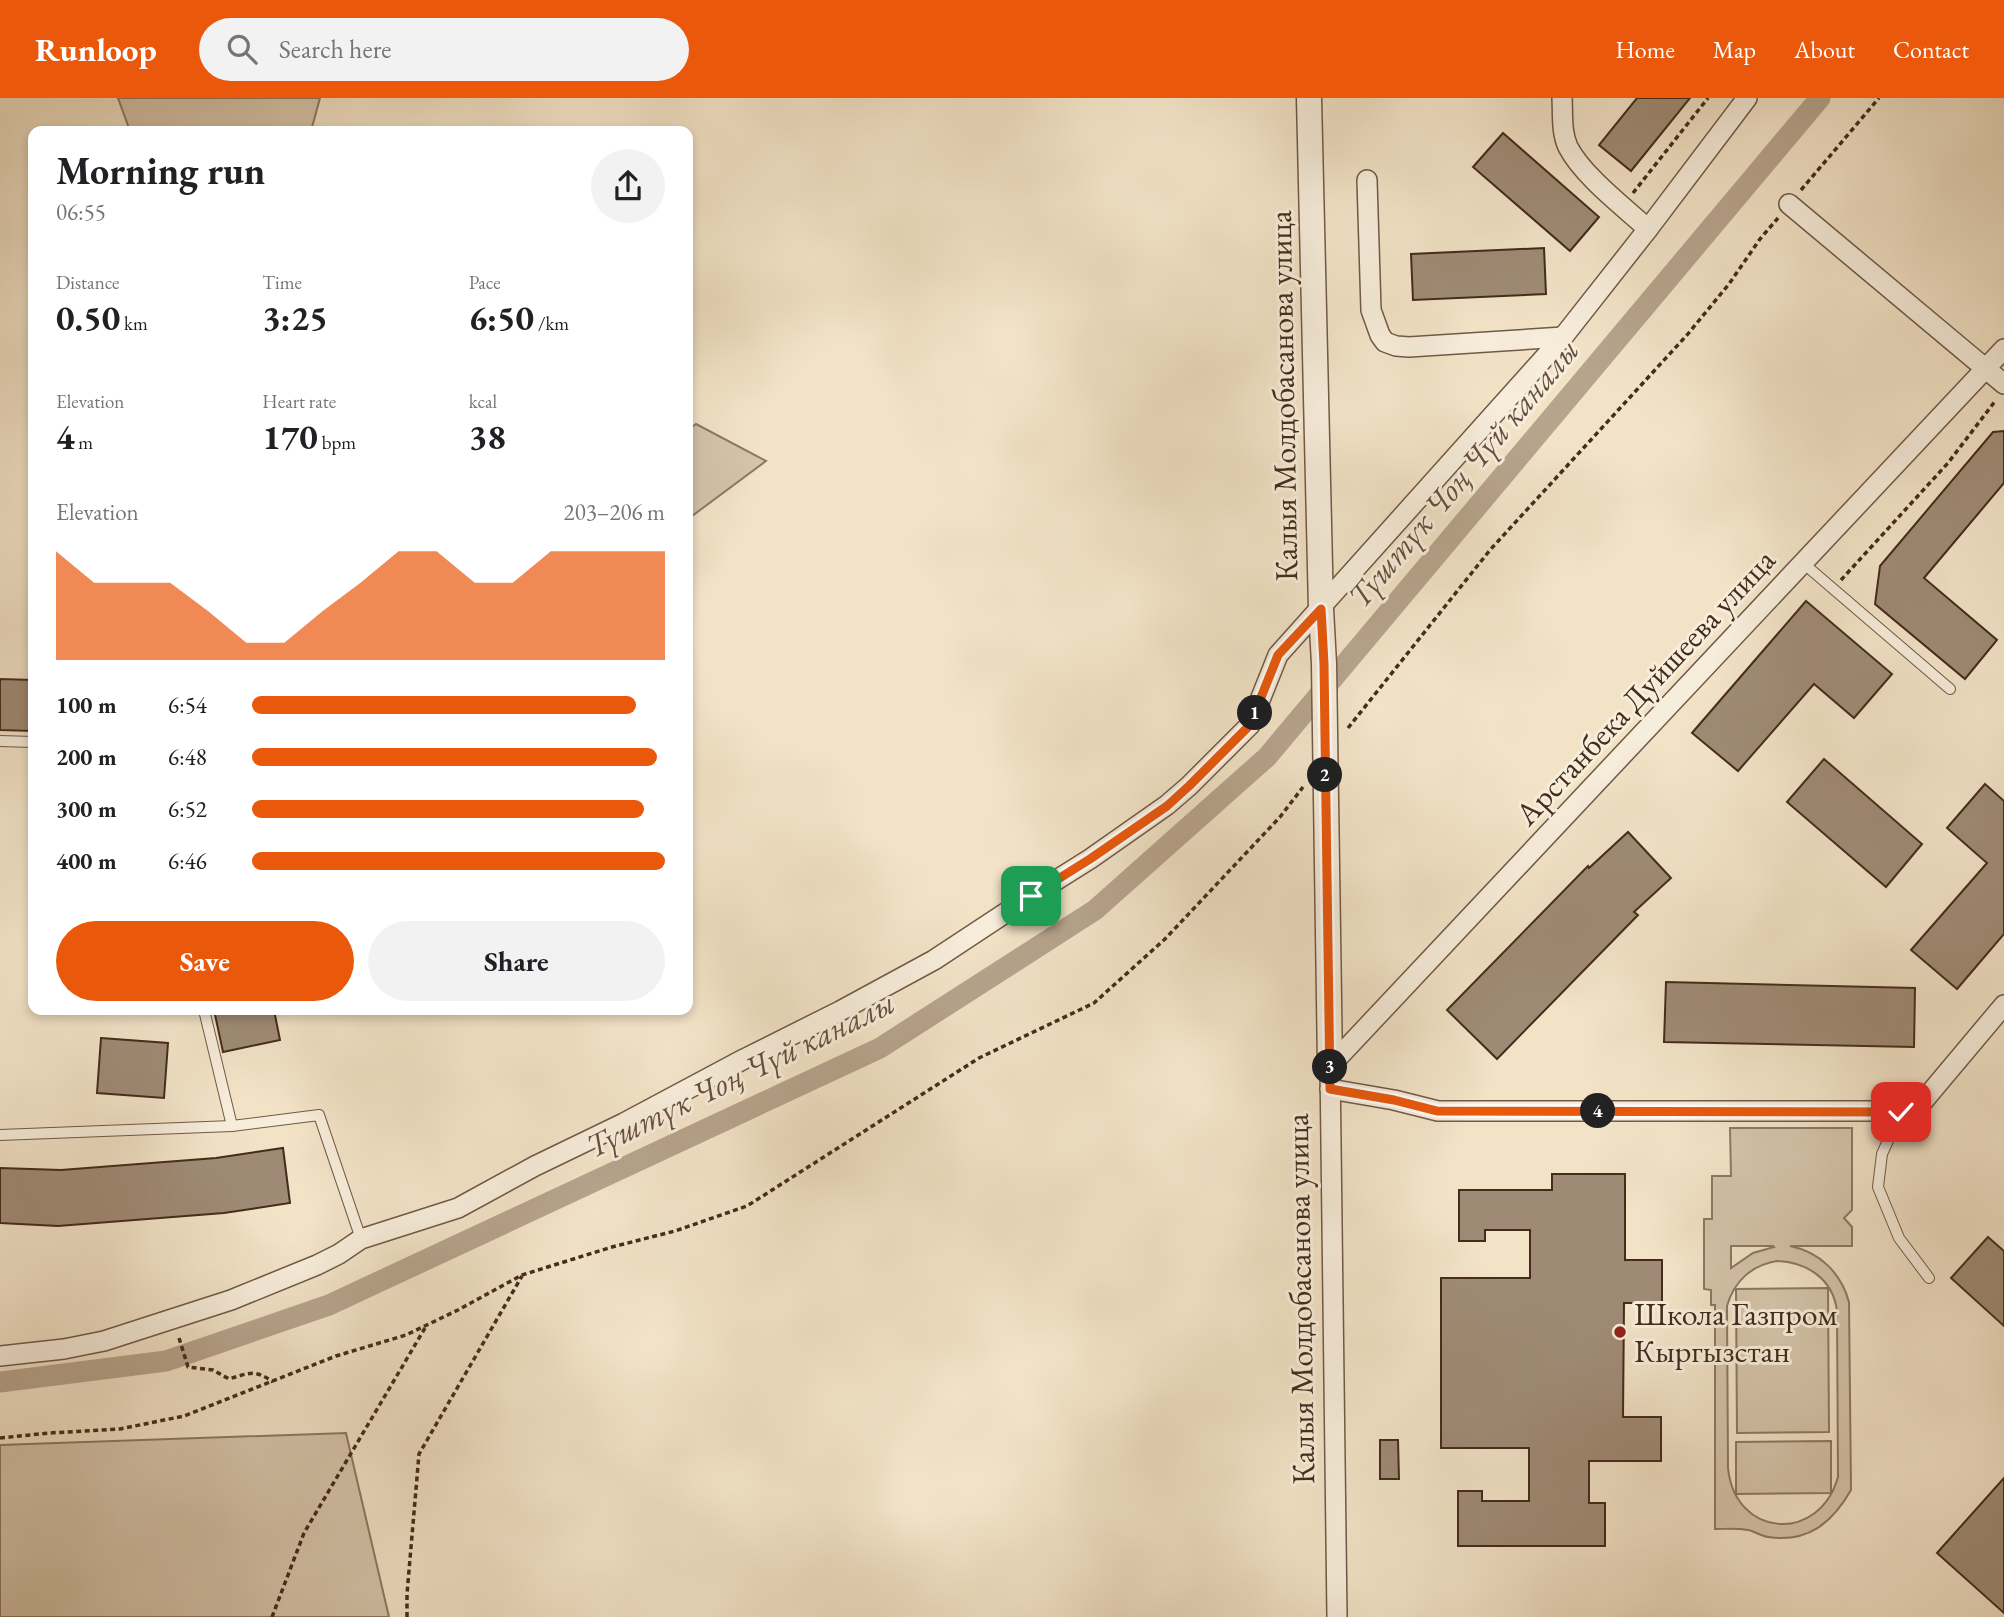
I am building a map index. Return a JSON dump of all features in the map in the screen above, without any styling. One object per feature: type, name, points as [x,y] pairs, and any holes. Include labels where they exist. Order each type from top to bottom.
[{"type":"street","name":"Калыя Молдобасанова улица","points":[[1309,98],[1325,712],[1337,1617]]},
{"type":"street","points":[[1562,98],[1563,130],[1569,147],[1588,174],[1648,229]]},
{"type":"street","points":[[0,1356],[64,1349],[104,1341],[232,1300],[317,1265],[339,1254],[361,1238],[458,1208],[840,1011],[933,960],[1167,806],[1250,725],[1278,655],[1563,337],[1747,98]]},
{"type":"street","points":[[1367,180],[1371,310],[1385,342],[1409,347],[1563,337]]},
{"type":"street","points":[[1789,205],[2004,384]]},
{"type":"street","name":"Арстанбека Дуйшеева улица","points":[[1330,1078],[1803,563],[2004,349]]},
{"type":"street","points":[[1330,1078],[1394,1100],[1437,1111],[1914,1111],[2004,1005]]},
{"type":"lane","points":[[1803,563],[1950,690]]},
{"type":"lane","points":[[0,741],[28,742]]},
{"type":"lane","points":[[205,1015],[232,1126]]},
{"type":"lane","points":[[1901,1112],[1882,1154],[1878,1187],[1899,1238],[1929,1278]]},
{"type":"lane","points":[[0,1135],[232,1126],[318,1115],[361,1238]]},
{"type":"path","points":[[1623,206],[1708,98]]},
{"type":"path","points":[[1833,589],[1948,463],[2004,390]]},
{"type":"path","points":[[407,1617],[419,1454],[522,1275]]},
{"type":"path","points":[[272,1617],[304,1533],[426,1326]]},
{"type":"path","points":[[179,1336],[188,1367],[213,1370],[229,1379],[253,1372],[262,1374],[273,1382]]},
{"type":"shaded area","points":[[118,98],[320,98],[312,126],[128,126]]},
{"type":"shaded area","points":[[696,424],[766,461],[693,515],[693,426]]},
{"type":"shaded area","points":[[1730,1128],[1852,1128],[1852,1210],[1844,1218],[1852,1227],[1852,1246],[1790,1246],[1811,1253],[1828,1265],[1841,1282],[1849,1302],[1851,1490],[1827,1521],[1795,1537],[1768,1537],[1748,1530],[1715,1529],[1715,1305],[1711,1305],[1711,1290],[1704,1289],[1704,1219],[1712,1219],[1712,1176],[1731,1176]],"holes":[[[1731,1246],[1773,1246],[1774,1247],[1753,1253],[1731,1268]],[[1777,1261],[1798,1265],[1817,1274],[1835,1300],[1838,1477],[1828,1499],[1814,1514],[1797,1522],[1778,1524],[1761,1519],[1745,1508],[1734,1491],[1728,1468],[1727,1306],[1734,1289],[1745,1276],[1760,1266]]]},
{"type":"shaded area","points":[[1828,1288],[1829,1432],[1737,1433],[1736,1289]]},
{"type":"shaded area","points":[[346,1433],[389,1617],[0,1617],[0,1445]]},
{"type":"shaded area","points":[[1831,1441],[1831,1493],[1736,1494],[1736,1442]]},
{"type":"building","points":[[1637,98],[1690,98],[1631,171],[1599,145]]},
{"type":"building","points":[[1503,133],[1599,217],[1570,251],[1473,167]]},
{"type":"building","points":[[1544,248],[1546,294],[1413,300],[1411,254]]},
{"type":"building","points":[[2004,431],[2004,483],[1924,578],[1997,640],[1965,679],[1875,604],[1880,566],[1993,432]]},
{"type":"building","points":[[1806,601],[1892,674],[1854,718],[1814,684],[1738,771],[1692,733]]},
{"type":"building","points":[[0,679],[28,680],[28,731],[0,730]]},
{"type":"building","points":[[1824,759],[1922,844],[1886,887],[1787,802]]},
{"type":"building","points":[[1985,784],[2004,801],[2004,934],[1957,989],[1911,950],[1987,863],[1947,828]]},
{"type":"building","points":[[1628,832],[1671,878],[1634,912],[1638,915],[1497,1059],[1447,1010],[1588,866],[1589,868]]},
{"type":"building","points":[[1666,982],[1915,988],[1914,1047],[1664,1042]]},
{"type":"building","points":[[215,1015],[275,1015],[280,1040],[223,1052]]},
{"type":"building","points":[[101,1038],[168,1043],[164,1098],[97,1093]]},
{"type":"building","points":[[283,1148],[290,1203],[224,1213],[58,1226],[0,1223],[0,1168],[61,1170],[216,1158]]},
{"type":"building","points":[[1552,1174],[1625,1174],[1625,1260],[1662,1260],[1662,1303],[1624,1303],[1623,1417],[1661,1417],[1661,1461],[1589,1461],[1589,1503],[1605,1503],[1605,1546],[1458,1546],[1458,1491],[1482,1491],[1482,1501],[1529,1501],[1529,1448],[1441,1448],[1441,1278],[1530,1278],[1530,1230],[1485,1230],[1485,1241],[1459,1241],[1459,1190],[1552,1190]]},
{"type":"building","points":[[1988,1237],[2004,1251],[2004,1326],[1951,1278]]},
{"type":"building","points":[[1380,1440],[1398,1440],[1399,1479],[1380,1479]]},
{"type":"building","points":[[2004,1478],[2004,1613],[1937,1553]]},
{"type":"waterway","name":"Түштүк Чоң Чүй каналы","points":[[0,1382],[166,1361],[329,1305],[880,1048],[1095,910],[1267,757],[1820,98]]},
{"type":"place","name":"Школа Газпром Кыргызстан","points":[[1620,1332]]},
{"type":"route","points":[[1031,896],[1167,806],[1189,786],[1250,725],[1278,655],[1321,609],[1330,1089],[1394,1100],[1437,1111],[1901,1112]]}]
